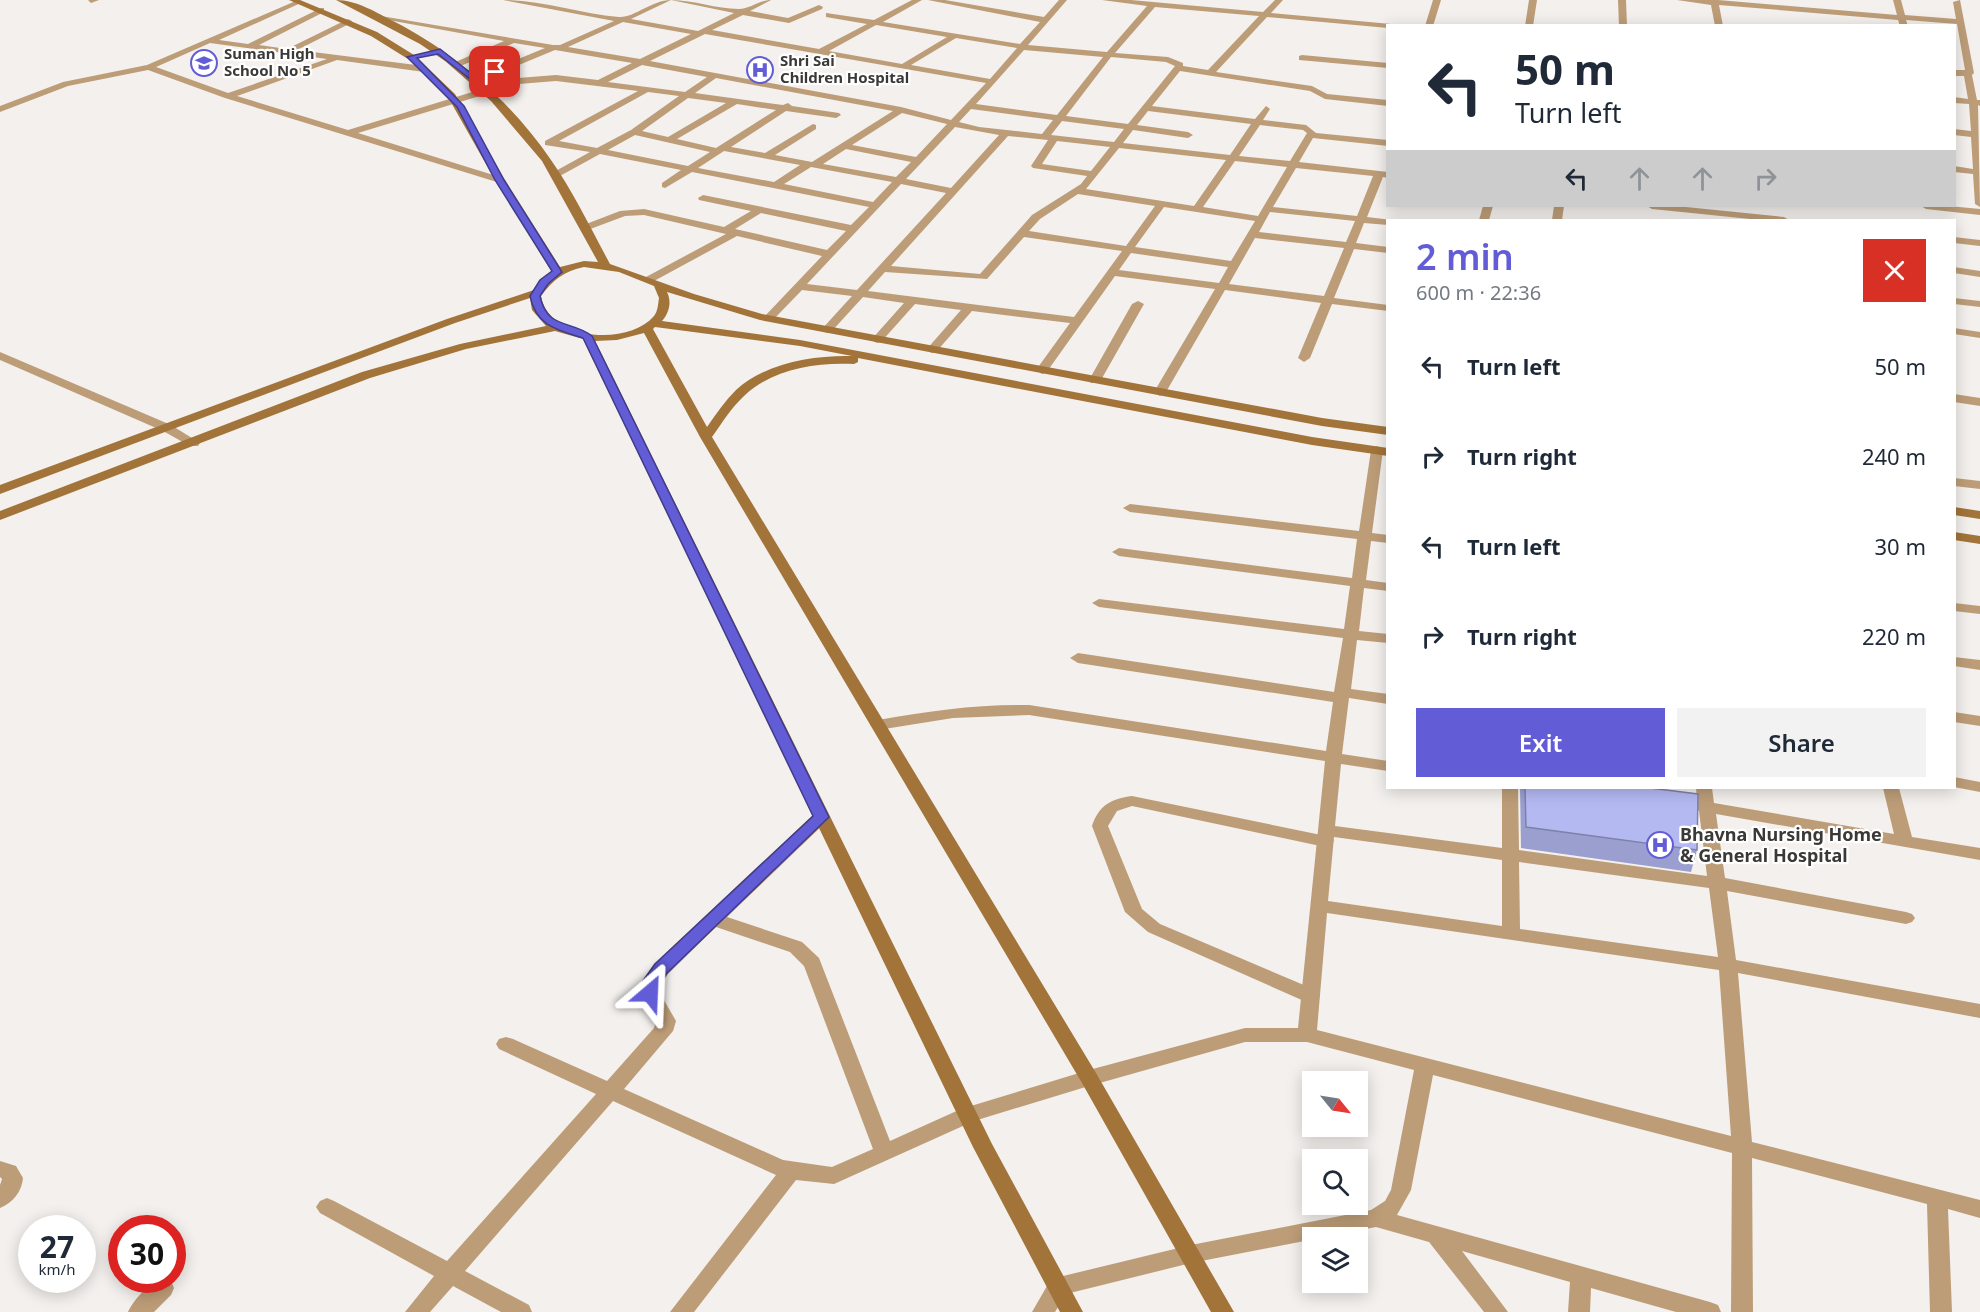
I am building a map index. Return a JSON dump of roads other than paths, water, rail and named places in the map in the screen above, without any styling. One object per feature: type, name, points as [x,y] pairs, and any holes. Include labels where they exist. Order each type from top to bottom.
[{"type":"street","points":[[340,0],[381,18],[440,51],[486,90],[536,147],[555,175],[605,265]]},
{"type":"street","points":[[507,0],[992,82]]},
{"type":"street","points":[[475,80],[560,47],[667,0]]},
{"type":"street","points":[[675,0],[789,21],[819,7]]},
{"type":"street","points":[[599,83],[767,0]]},
{"type":"street","points":[[820,52],[918,0]]},
{"type":"street","points":[[932,0],[1045,20]]},
{"type":"street","points":[[768,319],[992,82],[1063,0]]},
{"type":"street","points":[[1106,0],[1153,4],[1174,3],[1386,26]]},
{"type":"street","points":[[1210,73],[1279,0]]},
{"type":"street","points":[[1430,24],[1437,0]]},
{"type":"street","points":[[1529,24],[1533,0]]},
{"type":"street","points":[[1622,0],[1623,24]]},
{"type":"street","points":[[1681,0],[1714,1],[1809,14],[1903,22],[1960,22]]},
{"type":"street","points":[[1806,0],[1809,14]]},
{"type":"street","points":[[1897,0],[1903,22]]},
{"type":"street","points":[[0,109],[66,84],[149,67],[296,1],[348,21],[411,57],[455,99],[500,180],[557,272]]},
{"type":"street","points":[[1714,1],[1719,24]]},
{"type":"street","points":[[1957,2],[1976,102],[1980,204]]},
{"type":"street","points":[[1094,174],[1036,166],[1061,117],[1109,55],[1153,4]]},
{"type":"street","points":[[250,46],[321,10]]},
{"type":"street","points":[[830,15],[873,24],[1023,47],[1168,60],[1180,65],[1094,174],[1078,191],[1048,208],[1021,233],[983,277],[885,269]]},
{"type":"street","points":[[381,18],[516,39],[715,75],[901,110],[952,124],[1005,134],[1383,175],[1361,219],[1304,358]]},
{"type":"street","points":[[290,51],[348,21]]},
{"type":"street","points":[[902,67],[954,36]]},
{"type":"street","points":[[456,65],[516,39]]},
{"type":"street","points":[[208,41],[424,69]]},
{"type":"street","points":[[411,57],[440,51]]},
{"type":"street","points":[[228,96],[337,58]]},
{"type":"street","points":[[1302,58],[1386,66]]},
{"type":"street","points":[[1967,62],[1980,64]]},
{"type":"street","points":[[149,67],[228,96],[500,180]]},
{"type":"street","points":[[1177,68],[1312,88],[1325,96],[1386,103]]},
{"type":"street","points":[[1956,74],[1973,81]]},
{"type":"street","points":[[555,175],[634,132],[715,75]]},
{"type":"street","points":[[349,133],[455,99],[536,78],[648,89],[836,115]]},
{"type":"street","points":[[669,140],[765,85]]},
{"type":"street","points":[[536,147],[551,142],[648,89]]},
{"type":"street","points":[[665,185],[808,93]]},
{"type":"street","points":[[1956,100],[1976,102]]},
{"type":"street","points":[[969,106],[1188,135]]},
{"type":"street","points":[[1147,108],[1311,130],[1160,392]]},
{"type":"street","points":[[1197,209],[1266,109]]},
{"type":"street","points":[[776,186],[901,110]]},
{"type":"street","points":[[1176,151],[1204,115]]},
{"type":"street","points":[[767,156],[813,127]]},
{"type":"street","points":[[634,132],[953,191]]},
{"type":"street","points":[[1956,132],[1978,134]]},
{"type":"street","points":[[827,330],[885,269],[1005,134]]},
{"type":"street","points":[[1310,135],[1386,143]]},
{"type":"street","points":[[551,142],[876,205]]},
{"type":"street","points":[[844,146],[917,160]]},
{"type":"street","points":[[1956,169],[1977,172]]},
{"type":"street","points":[[1078,191],[1197,209],[1386,222]]},
{"type":"street","points":[[704,198],[853,229]]},
{"type":"street","points":[[1042,370],[1161,204]]},
{"type":"street","points":[[1660,207],[1754,219]]},
{"type":"street","points":[[1935,207],[1980,212]]},
{"type":"street","points":[[654,282],[759,210]]},
{"type":"street","points":[[585,228],[633,211],[829,254]]},
{"type":"street","points":[[1021,233],[1234,265]]},
{"type":"street","points":[[1252,234],[1386,250]]},
{"type":"street","points":[[1956,240],[1979,243],[1980,254]]},
{"type":"street","points":[[654,282],[666,298],[661,315],[650,326],[616,338],[587,336],[557,327],[538,311],[535,296],[544,282],[557,272],[585,264],[605,265],[628,270],[699,299],[768,319],[1160,392],[1386,431]]},
{"type":"street","points":[[1956,270],[1980,274]]},
{"type":"street","points":[[1112,272],[1386,308]]},
{"type":"street","points":[[799,286],[1077,321]]},
{"type":"street","points":[[0,490],[451,321],[538,292]]},
{"type":"street","points":[[876,340],[912,300]]},
{"type":"street","points":[[1956,301],[1980,304]]},
{"type":"street","points":[[1095,380],[1138,304]]},
{"type":"street","points":[[932,350],[970,308]]},
{"type":"street","points":[[650,326],[800,343],[1312,441],[1382,451],[1365,536],[1341,695],[1325,835],[1308,1035]]},
{"type":"street","points":[[650,326],[706,437],[1089,1078],[1223,1312]]},
{"type":"street","points":[[0,516],[398,365],[464,346],[557,327]]},
{"type":"street","points":[[1956,332],[1980,335]]},
{"type":"street","points":[[587,336],[968,1115],[1072,1312]]},
{"type":"street","points":[[0,356],[167,428],[194,443]]},
{"type":"street","points":[[706,437],[741,391],[767,375],[800,364],[840,359],[928,367]]},
{"type":"street","points":[[1956,398],[1980,402]]},
{"type":"street","points":[[1956,482],[1980,485]]},
{"type":"street","points":[[1130,508],[1386,539]]},
{"type":"street","points":[[1956,511],[1980,515]]},
{"type":"street","points":[[1956,536],[1980,540]]},
{"type":"street","points":[[1119,552],[1386,587]]},
{"type":"street","points":[[1099,603],[1386,639]]},
{"type":"street","points":[[1956,606],[1980,610]]},
{"type":"street","points":[[1078,658],[1341,695],[1386,699]]},
{"type":"street","points":[[1956,661],[1980,665]]},
{"type":"street","points":[[878,725],[954,712],[992,709],[1029,710],[1386,766]]},
{"type":"street","points":[[1956,717],[1980,721]]},
{"type":"street","points":[[1956,782],[1980,787]]},
{"type":"street","points":[[1510,789],[1511,934]]},
{"type":"street","points":[[1704,789],[1728,965],[1742,1149],[1742,1312]]},
{"type":"street","points":[[1891,789],[1905,842]]},
{"type":"street","points":[[1311,996],[1154,928],[1134,912],[1100,826],[1103,813],[1116,803],[1132,801],[1325,835],[1510,854],[1717,883],[1906,918]]},
{"type":"street","points":[[1683,804],[1980,854]]},
{"type":"street","points":[[416,1312],[663,1031],[666,1021],[650,993],[650,982],[821,817]]},
{"type":"street","points":[[1319,906],[1728,965],[1980,1011]]},
{"type":"street","points":[[713,919],[796,947],[812,963],[885,1154]]},
{"type":"street","points":[[506,1044],[779,1168],[834,1176],[968,1115],[1089,1078],[1245,1035],[1308,1035],[1980,1209]]},
{"type":"street","points":[[1043,1312],[1059,1286],[1191,1254],[1376,1218],[1393,1207],[1401,1190],[1425,1065]]},
{"type":"street","points":[[0,1169],[9,1172],[14,1178],[12,1186],[0,1199]]},
{"type":"street","points":[[681,1312],[791,1171]]},
{"type":"street","points":[[1937,1197],[1941,1312]]},
{"type":"street","points":[[327,1207],[521,1312]]},
{"type":"street","points":[[1376,1218],[1710,1312]]},
{"type":"street","points":[[1436,1235],[1497,1312]]},
{"type":"street","points":[[1579,1312],[1581,1276]]},
{"type":"street","points":[[139,1312],[158,1293]]},
{"type":"place","name":"Suman High School No 5","points":[[204,63]]},
{"type":"place","name":"Shri Sai Children Hospital","points":[[760,70]]},
{"type":"place","name":"Bhavna Nursing Home & General Hospital","points":[[1660,845]]}]
